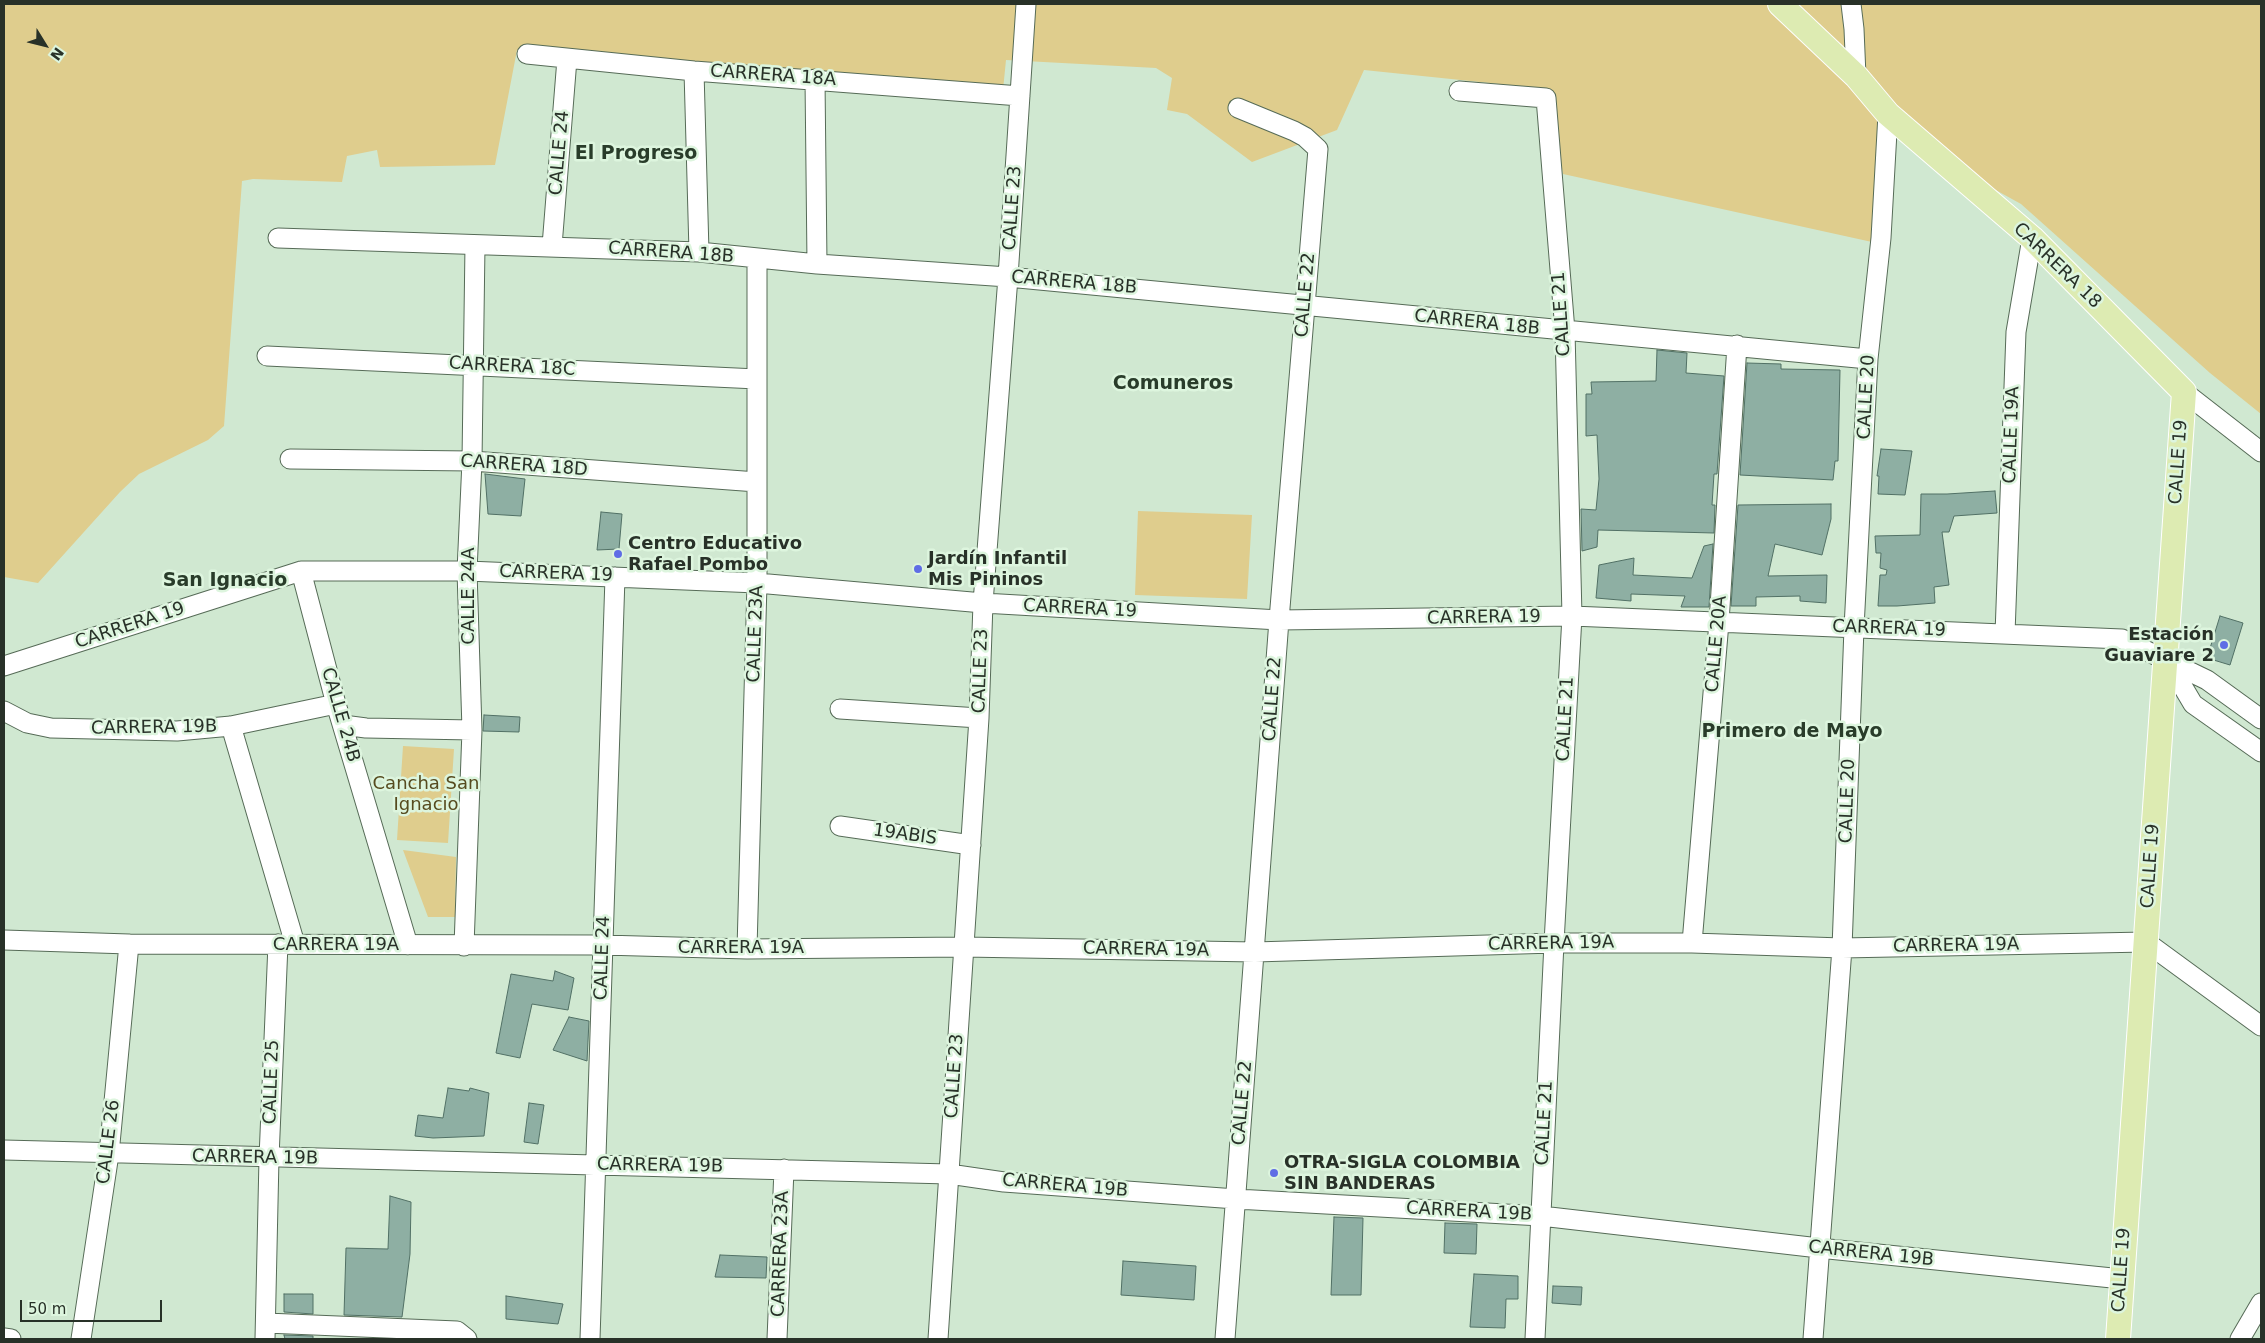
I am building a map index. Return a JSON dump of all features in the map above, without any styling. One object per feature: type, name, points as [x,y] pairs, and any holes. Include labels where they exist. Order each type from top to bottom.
[{"type":"main road","name":"CARRERA 18","points":[[1780,4],[1856,76],[1888,114],[2032,238],[2184,392]]},
{"type":"main road","name":"CALLE 19","points":[[2118,1339],[2167,660],[2184,392]]},
{"type":"street","name":"CALLE 23","points":[[938,1339],[979,718],[983,603],[1008,276],[1026,4]]},
{"type":"street","points":[[1851,4],[1856,76]]},
{"type":"street","name":"CARRERA 18A","points":[[527,54],[694,70],[1020,96]]},
{"type":"street","name":"CALLE 24","points":[[552,246],[567,59]]},
{"type":"street","points":[[694,70],[699,252]]},
{"type":"street","points":[[815,79],[817,264]]},
{"type":"street","name":"CALLE 21","points":[[1459,91],[1546,98],[1565,332],[1572,616],[1535,1339]]},
{"type":"street","name":"CALLE 22","points":[[1225,1339],[1279,620],[1318,149],[1305,137],[1294,131],[1238,108]]},
{"type":"street","name":"CALLE 20","points":[[1813,1339],[1842,948],[1854,628],[1868,359],[1881,238],[1888,114]]},
{"type":"street","name":"CARRERA 18B","points":[[278,238],[699,252],[817,264],[1008,276],[1565,332],[1738,345],[1868,359]]},
{"type":"street","name":"CALLE 19A","points":[[2005,634],[2016,332],[2032,238]]},
{"type":"street","name":"CALLE 24A","points":[[464,946],[472,730],[467,570],[472,461],[475,245]]},
{"type":"street","name":"CALLE 23A","points":[[747,949],[757,583],[757,259]]},
{"type":"street","name":"CALLE 20A","points":[[1692,943],[1719,622],[1738,345]]},
{"type":"street","name":"CARRERA 18C","points":[[267,356],[757,379]]},
{"type":"street","name":"CARRERA 18","points":[[2184,392],[2261,452]]},
{"type":"street","name":"CARRERA 18D","points":[[290,459],[472,461],[757,482]]},
{"type":"street","name":"CARRERA 19","points":[[4,666],[301,570],[467,570],[757,583],[983,603],[1279,620],[1572,616],[2122,639],[2207,680],[2261,719]]},
{"type":"street","name":"CALLE 24B","points":[[301,570],[336,704],[408,945]]},
{"type":"street","name":"CALLE 24","points":[[590,1339],[616,577]]},
{"type":"street","points":[[2167,660],[2192,704],[2261,752]]},
{"type":"street","name":"CARRERA 19B","points":[[4,711],[28,723],[51,728],[177,731],[231,726],[336,704]]},
{"type":"street","points":[[840,709],[979,718]]},
{"type":"street","points":[[342,725],[366,728],[472,730]]},
{"type":"street","name":"CALLE 25","points":[[231,726],[287,944],[269,1158],[266,1331]]},
{"type":"street","name":"19ABIS","points":[[840,826],[970,845]]},
{"type":"street","name":"CARRERA 19A","points":[[4,941],[129,944],[603,945],[747,949],[964,946],[1255,952],[1554,943],[1692,943],[1842,948],[2146,942]]},
{"type":"street","points":[[2146,942],[2261,1026]]},
{"type":"street","name":"CALLE 26","points":[[81,1339],[109,1154],[129,944]]},
{"type":"street","name":"CARRERA 19B","points":[[4,1150],[949,1174],[1004,1182],[1236,1199],[1541,1216],[1819,1248],[2122,1279]]},
{"type":"street","name":"CARRERA 23A","points":[[777,1339],[784,1169]]},
{"type":"street","points":[[2240,1339],[2261,1303]]},
{"type":"street","points":[[266,1331],[457,1331],[466,1339]]},
{"type":"street","points":[[4,1338],[12,1339]]},
{"type":"green space","points":[[4,4],[2261,4],[2261,414],[2210,373],[2021,204],[1896,135],[1872,242],[1563,174],[1548,89],[1364,70],[1337,130],[1252,162],[1187,114],[1167,110],[1172,78],[1156,68],[1006,60],[1003,90],[588,59],[517,50],[495,165],[380,167],[377,150],[347,156],[342,182],[253,179],[242,181],[224,426],[208,440],[139,474],[120,492],[38,583],[4,577]]},
{"type":"green space","points":[[1138,511],[1252,515],[1247,599],[1135,595]]},
{"type":"green space","name":"Cancha San Ignacio","points":[[403,746],[454,749],[448,843],[397,840]]},
{"type":"green space","points":[[403,850],[456,857],[455,917],[428,917]]},
{"type":"building","points":[[1657,350],[1687,353],[1686,373],[1724,376],[1717,474],[1714,474],[1712,505],[1715,505],[1714,533],[1598,530],[1597,547],[1582,551],[1581,509],[1596,510],[1599,479],[1597,435],[1586,436],[1586,394],[1592,394],[1591,382],[1656,381]]},
{"type":"building","points":[[1747,363],[1781,364],[1781,369],[1840,370],[1838,461],[1835,461],[1833,480],[1740,475]]},
{"type":"building","points":[[1881,449],[1912,451],[1905,495],[1878,494],[1879,476],[1877,476]]},
{"type":"building","points":[[485,474],[525,479],[521,516],[488,514]]},
{"type":"building","points":[[1995,491],[1997,513],[1954,516],[1949,532],[1942,532],[1949,585],[1934,587],[1935,603],[1878,606],[1880,575],[1886,575],[1887,570],[1880,568],[1881,553],[1876,553],[1875,536],[1920,535],[1921,494]]},
{"type":"building","points":[[1831,504],[1831,519],[1822,555],[1775,544],[1768,576],[1827,575],[1826,603],[1800,601],[1800,596],[1756,597],[1756,606],[1731,606],[1738,505]]},
{"type":"building","points":[[601,512],[622,514],[619,549],[597,550]]},
{"type":"building","points":[[1713,544],[1709,607],[1681,607],[1685,596],[1631,594],[1631,601],[1596,598],[1599,565],[1634,558],[1633,575],[1692,578],[1704,546]]},
{"type":"building","name":"Estación Guaviare 2","points":[[2220,616],[2243,623],[2230,665],[2207,658]]},
{"type":"building","points":[[484,715],[520,717],[519,732],[483,731]]},
{"type":"building","points":[[555,971],[574,978],[568,1010],[532,1004],[520,1058],[496,1053],[511,974],[553,981]]},
{"type":"building","points":[[569,1017],[589,1021],[587,1061],[553,1050]]},
{"type":"building","points":[[448,1088],[469,1091],[470,1088],[489,1093],[484,1136],[433,1138],[415,1136],[418,1115],[443,1118]]},
{"type":"building","points":[[529,1103],[544,1105],[538,1144],[524,1142]]},
{"type":"building","points":[[390,1196],[411,1202],[410,1254],[402,1317],[344,1315],[346,1248],[388,1249]]},
{"type":"building","points":[[1334,1217],[1363,1218],[1361,1295],[1331,1295]]},
{"type":"building","points":[[1445,1223],[1477,1224],[1476,1254],[1444,1253]]},
{"type":"building","points":[[720,1255],[767,1257],[766,1278],[715,1277]]},
{"type":"building","points":[[1123,1261],[1196,1266],[1194,1300],[1121,1295]]},
{"type":"building","points":[[1474,1274],[1518,1276],[1518,1299],[1506,1299],[1505,1328],[1470,1327]]},
{"type":"building","points":[[1553,1286],[1582,1287],[1581,1305],[1552,1303]]},
{"type":"building","points":[[284,1294],[313,1294],[313,1314],[284,1312]]},
{"type":"building","points":[[506,1296],[563,1304],[558,1324],[506,1319]]},
{"type":"building","points":[[284,1335],[313,1336],[313,1339],[285,1339]]},
{"type":"place","name":"Centro Educativo Rafael Pombo","points":[[618,554]]},
{"type":"place","name":"Jardín Infantil Mis Pininos","points":[[918,569]]},
{"type":"place","name":"Estación Guaviare 2","points":[[2224,645]]},
{"type":"place","name":"OTRA-SIGLA COLOMBIA SIN BANDERAS","points":[[1274,1173]]},
{"type":"district","name":"El Progreso","points":[[636,154]]},
{"type":"district","name":"Comuneros","points":[[1173,384]]},
{"type":"district","name":"San Ignacio","points":[[225,581]]},
{"type":"district","name":"Primero de Mayo","points":[[1792,732]]}]
